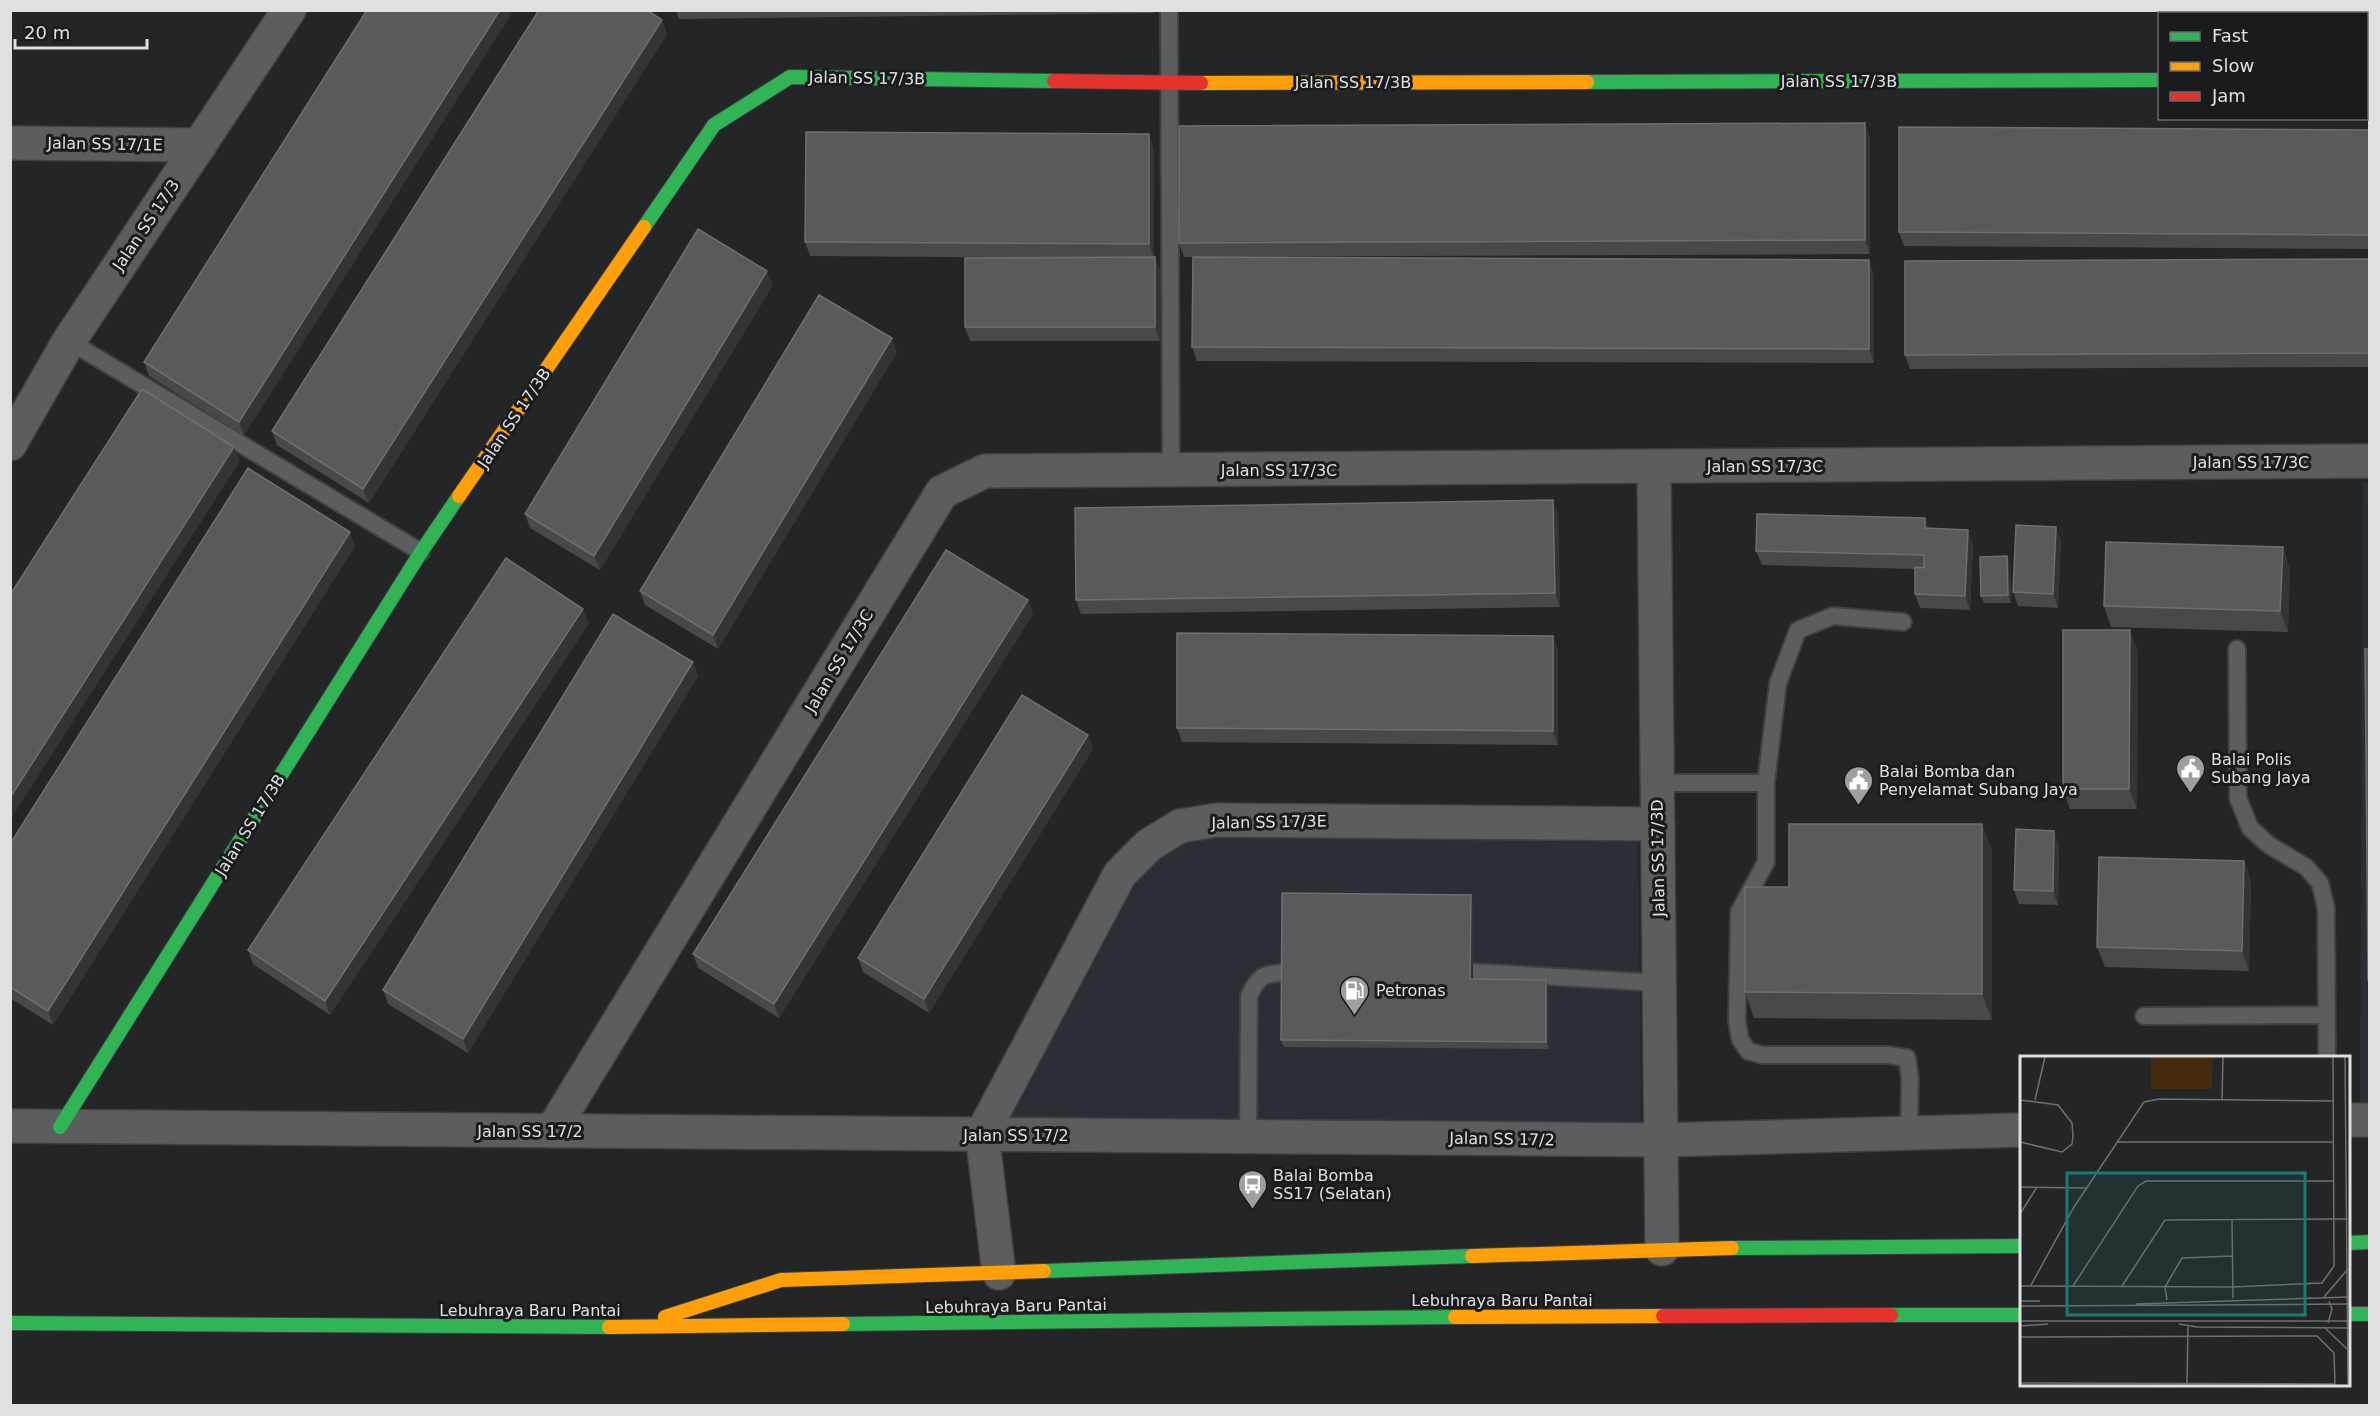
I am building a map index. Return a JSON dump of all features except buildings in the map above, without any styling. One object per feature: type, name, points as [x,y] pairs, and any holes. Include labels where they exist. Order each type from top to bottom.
[{"type":"main road","name":"Jalan SS 17/3B","points":[[60,1127],[421,552],[714,125],[790,77],[1169,83],[2158,80]]},
{"type":"main road","points":[[2350,1243],[2370,1242]]},
{"type":"main road","points":[[632,1328],[781,1280],[1662,1249],[2020,1245]]},
{"type":"main road","points":[[2350,1314],[2370,1314]]},
{"type":"main road","name":"Lebuhraya Baru Pantai","points":[[10,1323],[632,1328],[1500,1316],[2020,1315]]},
{"type":"street","name":"Jalan SS 17/3","points":[[10,444],[69,342],[290,10]]},
{"type":"street","name":"Jalan SS 17/1E","points":[[10,143],[200,145]]},
{"type":"street","name":"Jalan SS 17/3C","points":[[552,1131],[942,492],[985,471],[2370,461]]},
{"type":"street","name":"Jalan SS 17/3D","points":[[1654,467],[1662,1249]]},
{"type":"street","name":"Jalan SS 17/3E","points":[[982,1134],[1120,874],[1149,845],[1180,826],[1217,820],[1658,824]]},
{"type":"street","points":[[2350,1120],[2370,1120]]},
{"type":"street","name":"Jalan SS 17/2","points":[[10,1126],[1662,1140],[2020,1130]]},
{"type":"street","points":[[982,1134],[999,1273]]},
{"type":"lane","points":[[1169,10],[1171,471]]},
{"type":"lane","points":[[69,342],[421,552]]},
{"type":"lane","points":[[1903,622],[1833,616],[1798,630],[1778,683],[1766,783],[1766,862],[1739,912],[1737,1021],[1740,1039],[1748,1051],[1761,1055],[1888,1055],[1907,1058],[1910,1078],[1909,1133]]},
{"type":"lane","points":[[2236,648],[2238,798],[2250,828],[2269,845],[2306,867],[2320,883],[2326,908],[2327,1056]]},
{"type":"lane","points":[[1657,783],[1766,783]]},
{"type":"lane","points":[[1473,972],[1660,983]]},
{"type":"lane","points":[[1248,1136],[1249,996],[1255,983],[1267,973],[1284,973]]},
{"type":"lane","points":[[2144,1016],[2327,1015]]},
{"type":"shaded area","points":[[2369,481],[2370,1104],[2360,1104],[2363,482]]},
{"type":"shaded area","points":[[1226,834],[1638,840],[1641,1122],[1011,1118],[1136,883],[1156,857],[1185,840]]},
{"type":"traffic: fast","points":[[644,227],[714,125],[790,77],[1054,81]]},
{"type":"traffic: fast","points":[[1587,82],[2158,80]]},
{"type":"traffic: fast","points":[[60,1127],[421,552],[459,496]]},
{"type":"traffic: fast","points":[[2350,1243],[2370,1242]]},
{"type":"traffic: fast","points":[[1732,1248],[2020,1246]]},
{"type":"traffic: fast","points":[[1044,1271],[1472,1256]]},
{"type":"traffic: fast","points":[[2350,1314],[2370,1314]]},
{"type":"traffic: fast","points":[[1891,1315],[2020,1315]]},
{"type":"traffic: fast","points":[[843,1324],[1455,1317]]},
{"type":"traffic: fast","points":[[10,1323],[609,1327]]},
{"type":"traffic: slow","points":[[1201,83],[1587,82]]},
{"type":"traffic: slow","points":[[459,496],[644,227]]},
{"type":"traffic: slow","points":[[1472,1256],[1732,1248]]},
{"type":"traffic: slow","points":[[665,1317],[781,1280],[1044,1271]]},
{"type":"traffic: slow","points":[[1455,1317],[1663,1316]]},
{"type":"traffic: slow","points":[[609,1327],[843,1324]]},
{"type":"traffic: jam","points":[[1054,81],[1201,83]]},
{"type":"traffic: jam","points":[[1663,1316],[1891,1315]]},
{"type":"place","name":"Balai Polis Subang Jaya","points":[[2190,794]]},
{"type":"place","name":"Balai Bomba dan Penyelamat Subang Jaya","points":[[1858,806]]},
{"type":"place","name":"Petronas","points":[[1355,1016]]},
{"type":"place","name":"Balai Bomba SS17 (Selatan)","points":[[1252,1210]]}]
